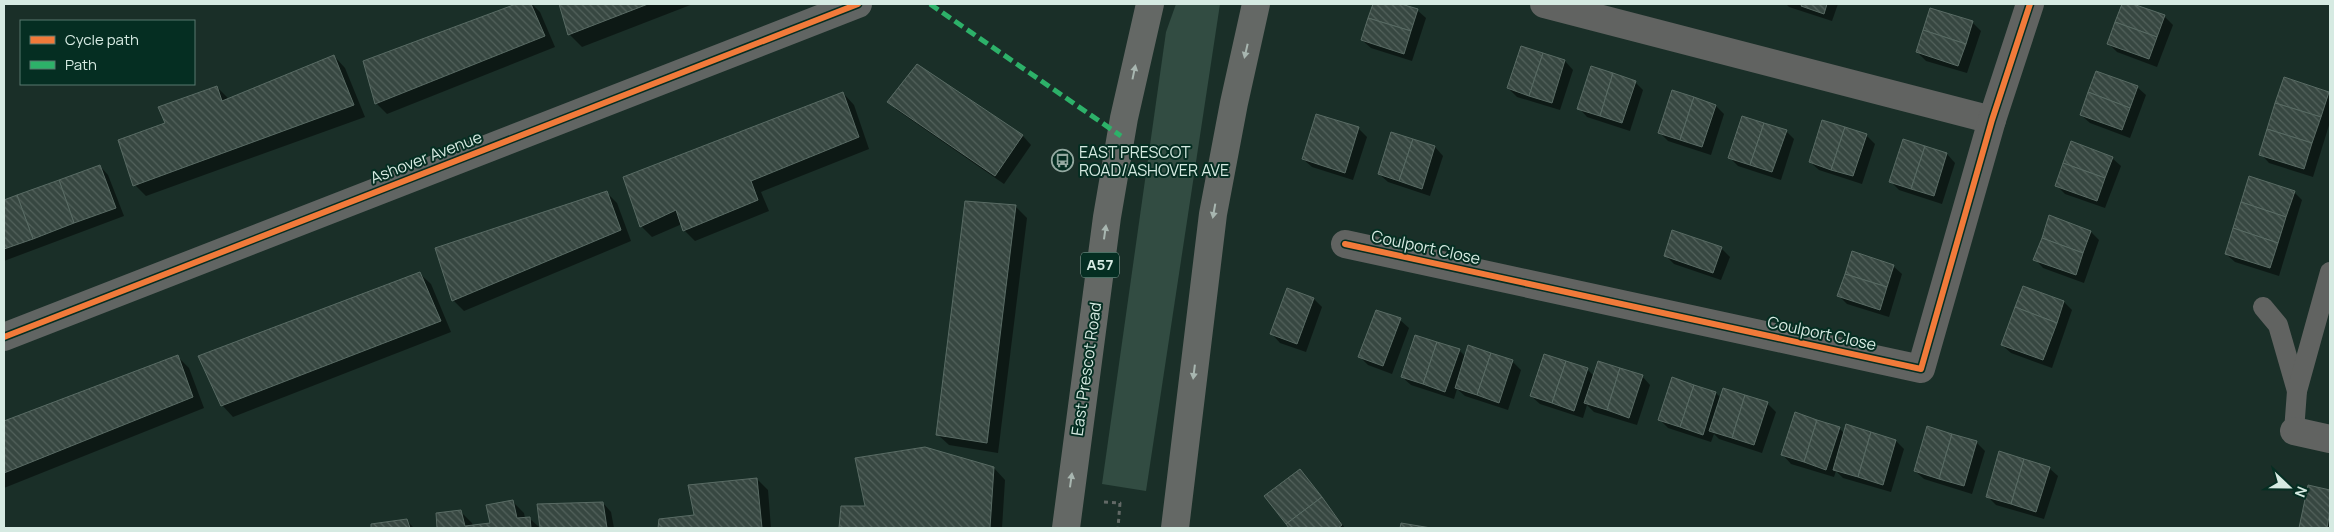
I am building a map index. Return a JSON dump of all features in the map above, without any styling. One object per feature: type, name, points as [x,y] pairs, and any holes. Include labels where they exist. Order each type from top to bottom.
[{"type":"highway","name":"East Prescot Road","points":[[1066,528],[1107,217],[1124,118],[1150,4]]},
{"type":"highway","points":[[1175,528],[1213,214],[1234,103],[1256,4]]},
{"type":"street","name":"Ashover Avenue","points":[[4,337],[858,4]]},
{"type":"street","points":[[1544,4],[1992,120]]},
{"type":"street","name":"Coulport Close","points":[[1345,244],[1921,369],[1992,120],[2030,4]]},
{"type":"street","points":[[2294,431],[2330,439]]},
{"type":"lane","points":[[2294,431],[2297,391],[2330,272]]},
{"type":"lane","points":[[2262,307],[2278,325],[2297,391]]},
{"type":"path","points":[[1098,501],[1120,503],[1118,528]]},
{"type":"green space","points":[[1176,4],[1220,4],[1146,491],[1102,484],[1166,32]]},
{"type":"building","points":[[516,4],[531,4],[545,36],[375,104],[363,61]]},
{"type":"building","points":[[559,4],[648,4],[568,35]]},
{"type":"building","points":[[1373,4],[1401,4],[1418,9],[1411,31],[1368,18]]},
{"type":"building","points":[[1802,4],[1827,4],[1824,14],[1801,6]]},
{"type":"building","points":[[2122,4],[2133,4],[2165,15],[2157,37],[2115,22]]},
{"type":"building","points":[[1930,8],[1973,21],[1966,44],[1923,30]]},
{"type":"building","points":[[1368,18],[1411,31],[1404,54],[1361,40]]},
{"type":"building","points":[[2115,22],[2157,37],[2149,59],[2107,44]]},
{"type":"building","points":[[1923,30],[1966,44],[1958,66],[1916,52]]},
{"type":"building","points":[[1521,46],[1543,53],[1529,96],[1507,88]]},
{"type":"building","points":[[1543,53],[1565,60],[1552,103],[1529,96]]},
{"type":"building","points":[[334,55],[354,105],[133,186],[118,140],[165,123],[158,107],[217,86],[222,101]]},
{"type":"building","points":[[917,64],[1023,135],[995,176],[887,102]]},
{"type":"building","points":[[1591,66],[1613,73],[1600,116],[1577,109]]},
{"type":"building","points":[[2096,71],[2138,86],[2130,108],[2088,92]]},
{"type":"building","points":[[1613,73],[1636,81],[1622,123],[1600,116]]},
{"type":"building","points":[[2284,77],[2329,92],[2321,117],[2275,103]]},
{"type":"building","points":[[1672,90],[1694,97],[1680,140],[1658,133]]},
{"type":"building","points":[[843,92],[859,137],[751,181],[758,200],[683,231],[676,210],[640,227],[623,177]]},
{"type":"building","points":[[2088,92],[2130,108],[2122,130],[2080,115]]},
{"type":"building","points":[[1694,97],[1716,105],[1702,147],[1680,140]]},
{"type":"building","points":[[2275,103],[2321,117],[2312,143],[2267,129]]},
{"type":"building","points":[[1316,114],[1359,127],[1345,173],[1302,159]]},
{"type":"building","points":[[1742,116],[1764,123],[1750,165],[1728,158]]},
{"type":"building","points":[[1822,120],[1845,127],[1831,170],[1809,162]]},
{"type":"building","points":[[1764,123],[1787,130],[1772,172],[1750,165]]},
{"type":"building","points":[[1845,127],[1867,134],[1853,176],[1831,170]]},
{"type":"building","points":[[2267,129],[2312,143],[2304,169],[2259,155]]},
{"type":"building","points":[[1391,132],[1413,139],[1399,181],[1378,174]]},
{"type":"building","points":[[1413,139],[1435,146],[1422,189],[1399,181]]},
{"type":"building","points":[[1903,139],[1925,146],[1911,189],[1889,182]]},
{"type":"building","points":[[2071,141],[2113,157],[2105,178],[2063,163]]},
{"type":"building","points":[[1925,146],[1947,153],[1934,196],[1911,189]]},
{"type":"building","points":[[2063,163],[2105,178],[2097,201],[2055,186]]},
{"type":"building","points":[[100,165],[116,208],[74,223],[59,180]]},
{"type":"building","points":[[2249,176],[2295,191],[2286,217],[2241,202]]},
{"type":"building","points":[[59,180],[74,223],[33,239],[17,195]]},
{"type":"building","points":[[607,191],[621,230],[452,301],[435,248]]},
{"type":"building","points":[[17,195],[33,239],[4,249],[4,200]]},
{"type":"building","points":[[965,201],[1016,205],[987,443],[936,435]]},
{"type":"building","points":[[2241,202],[2286,217],[2278,243],[2233,228]]},
{"type":"building","points":[[2049,215],[2091,231],[2083,253],[2042,238]]},
{"type":"building","points":[[2233,228],[2278,243],[2270,268],[2225,254]]},
{"type":"building","points":[[1672,230],[1722,247],[1713,273],[1664,256]]},
{"type":"building","points":[[2042,238],[2083,253],[2076,275],[2033,260]]},
{"type":"building","points":[[1852,251],[1894,265],[1887,287],[1845,274]]},
{"type":"building","points":[[420,272],[441,321],[221,406],[198,356]]},
{"type":"building","points":[[1845,274],[1887,287],[1880,310],[1837,296]]},
{"type":"building","points":[[2023,286],[2064,301],[2057,323],[2015,307]]},
{"type":"building","points":[[1287,288],[1314,298],[1297,344],[1270,334]]},
{"type":"building","points":[[2015,307],[2057,323],[2043,360],[2001,345]]},
{"type":"building","points":[[1376,310],[1401,318],[1383,366],[1358,357]]},
{"type":"building","points":[[1415,335],[1437,342],[1423,384],[1401,377]]},
{"type":"building","points":[[1437,342],[1460,349],[1445,392],[1423,384]]},
{"type":"building","points":[[1468,345],[1491,353],[1477,395],[1455,388]]},
{"type":"building","points":[[1491,353],[1513,360],[1499,403],[1477,395]]},
{"type":"building","points":[[1544,354],[1566,361],[1552,403],[1530,396]]},
{"type":"building","points":[[178,355],[193,397],[4,473],[4,421]]},
{"type":"building","points":[[1566,361],[1588,368],[1574,411],[1552,403]]},
{"type":"building","points":[[1598,361],[1620,368],[1607,410],[1584,403]]},
{"type":"building","points":[[1620,368],[1643,375],[1629,418],[1607,410]]},
{"type":"building","points":[[1672,377],[1694,385],[1680,427],[1658,420]]},
{"type":"building","points":[[1694,385],[1716,392],[1703,435],[1680,427]]},
{"type":"building","points":[[1723,388],[1745,395],[1732,438],[1709,431]]},
{"type":"building","points":[[1745,395],[1768,402],[1754,445],[1732,438]]},
{"type":"building","points":[[1795,412],[1817,420],[1804,462],[1781,455]]},
{"type":"building","points":[[1817,420],[1840,427],[1826,470],[1804,462]]},
{"type":"building","points":[[1846,424],[1871,432],[1858,477],[1833,470]]},
{"type":"building","points":[[1927,426],[1952,434],[1939,479],[1914,471]]},
{"type":"building","points":[[1871,432],[1896,440],[1883,485],[1858,477]]},
{"type":"building","points":[[1952,434],[1977,441],[1964,486],[1939,479]]},
{"type":"building","points":[[925,447],[994,467],[990,528],[839,528],[841,506],[865,506],[855,458]]},
{"type":"building","points":[[1999,451],[2024,459],[2011,504],[1986,497]]},
{"type":"building","points":[[2024,459],[2050,467],[2036,512],[2011,504]]},
{"type":"building","points":[[1300,469],[1322,497],[1286,524],[1264,496]]},
{"type":"building","points":[[757,478],[762,528],[658,528],[659,519],[694,515],[688,485]]},
{"type":"building","points":[[2308,485],[2330,490],[2330,511],[2327,528],[2299,528]]},
{"type":"building","points":[[1322,497],[1342,525],[1338,528],[1289,528],[1286,524]]},
{"type":"building","points":[[513,500],[517,518],[530,517],[531,528],[437,528],[436,513],[461,510],[465,526],[490,523],[486,505]]},
{"type":"building","points":[[603,502],[607,528],[540,528],[537,504]]},
{"type":"building","points":[[407,519],[410,528],[371,528],[371,524]]},
{"type":"building","points":[[1401,523],[1431,528],[1400,528]]},
{"type":"marked path","points":[[930,4],[1121,136]]},
{"type":"cycle path","points":[[4,337],[858,4]]},
{"type":"cycle path","points":[[1345,244],[1921,369],[1992,120],[2030,4]]},
{"type":"place","name":"EAST PRESCOT ROAD/ASHOVER AVE","points":[[1063,161]]}]
